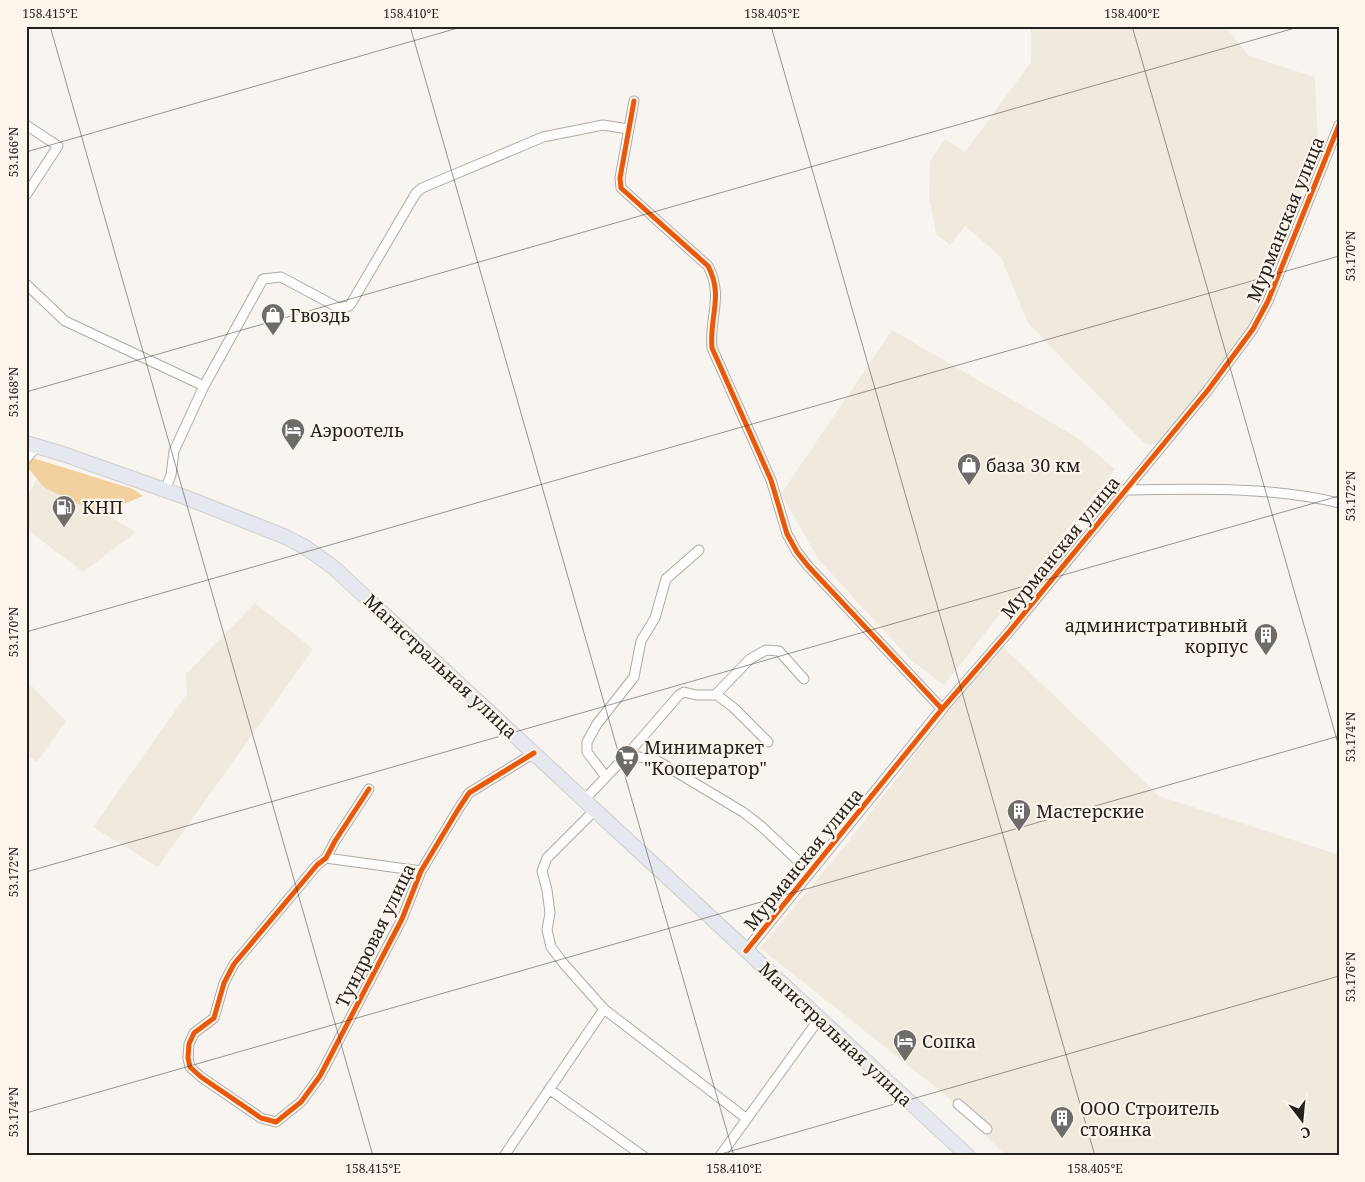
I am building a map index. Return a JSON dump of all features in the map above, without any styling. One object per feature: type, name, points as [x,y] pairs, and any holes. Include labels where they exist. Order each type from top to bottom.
[{"type":"main road","name":"Магистральная улица","points":[[32,444],[164,490],[286,537],[322,559],[359,590],[968,1156]]},
{"type":"street","points":[[634,101],[620,178],[621,188],[708,266],[714,277],[717,292],[711,335],[712,348],[771,480],[787,534],[808,566],[942,709]]},
{"type":"street","name":"Мурманская улица","points":[[746,951],[942,709],[1008,633],[1208,390],[1253,329],[1268,301],[1339,125]]},
{"type":"street","points":[[26,126],[58,146],[26,195]]},
{"type":"street","points":[[164,490],[171,475],[174,451],[204,386],[263,279],[281,277],[340,308],[345,308],[352,302],[416,193],[422,188],[543,138],[603,126],[628,129]]},
{"type":"street","points":[[26,284],[65,321],[204,386]]},
{"type":"street","points":[[26,459],[32,444]]},
{"type":"street","points":[[1124,490],[1213,489],[1310,496],[1339,503]]},
{"type":"street","points":[[606,777],[587,752],[587,742],[597,724],[634,677],[641,641],[655,618],[666,579],[699,550]]},
{"type":"street","points":[[715,695],[750,659],[766,650],[779,651],[804,679]]},
{"type":"street","points":[[584,800],[628,755],[679,695],[684,692],[696,695],[715,695],[734,708],[768,742]]},
{"type":"street","name":"Тундровая улица","points":[[326,858],[317,865],[234,964],[224,983],[214,1018],[194,1033],[189,1044],[188,1058],[190,1067],[201,1077],[261,1118],[276,1122],[301,1102],[320,1076],[402,919],[421,871],[469,794],[534,753]]},
{"type":"street","points":[[628,755],[656,760],[743,812],[761,826],[810,872]]},
{"type":"street","points":[[369,789],[326,858],[421,871]]},
{"type":"street","points":[[595,810],[547,858],[542,871],[550,913],[547,930],[552,947],[564,964],[604,1009],[747,1119]]},
{"type":"street","points":[[504,1156],[604,1009]]},
{"type":"street","points":[[720,1156],[819,1019]]},
{"type":"street","points":[[549,1089],[643,1156]]},
{"type":"street","points":[[958,1104],[988,1129]]},
{"type":"shaded area","points":[[1225,26],[1249,56],[1315,77],[1318,145],[1249,327],[1234,351],[1202,393],[1160,442],[1150,445],[1144,443],[1028,323],[1001,257],[965,226],[950,245],[936,234],[929,196],[930,161],[945,139],[965,152],[1031,62],[1031,27]]},
{"type":"shaded area","name":"база 30 км","points":[[892,330],[1078,438],[1115,469],[944,685],[911,660],[819,560],[781,494]]},
{"type":"shaded area","points":[[33,458],[133,489],[143,496],[100,514],[45,488],[26,466]]},
{"type":"shaded area","points":[[40,474],[136,532],[83,572],[26,529],[26,497]]},
{"type":"shaded area","points":[[255,603],[313,649],[158,867],[93,827],[187,694],[186,674]]},
{"type":"shaded area","points":[[999,643],[1159,796],[1339,855],[1339,1156],[1006,1156],[948,1097],[760,948],[850,840]]},
{"type":"shaded area","points":[[26,680],[66,721],[37,762],[26,754]]},
{"type":"cycle path","points":[[634,101],[620,178],[621,188],[708,266],[713,277],[716,297],[712,348],[771,480],[787,534],[797,552],[808,566],[942,709]]},
{"type":"cycle path","points":[[746,951],[942,709],[1008,633],[1208,390],[1253,329],[1268,301],[1339,125]]},
{"type":"cycle path","points":[[369,789],[326,858],[317,865],[234,964],[224,983],[214,1018],[194,1033],[189,1044],[188,1058],[190,1067],[201,1077],[261,1118],[276,1122],[301,1102],[320,1076],[402,919],[421,871],[469,793],[534,753]]},
{"type":"place","name":"Гвоздь","points":[[273,336]]},
{"type":"place","name":"Аэроотель","points":[[293,451]]},
{"type":"place","name":"база 30 км","points":[[969,486]]},
{"type":"place","name":"КНП","points":[[64,528]]},
{"type":"place","name":"административный корпус","points":[[1266,656]]},
{"type":"place","name":"Минимаркет \"Кооператор\"","points":[[627,778]]},
{"type":"place","name":"Мастерские","points":[[1019,832]]},
{"type":"place","name":"Сопка","points":[[905,1062]]},
{"type":"place","name":"ООО Строитель стоянка","points":[[1062,1139]]}]
